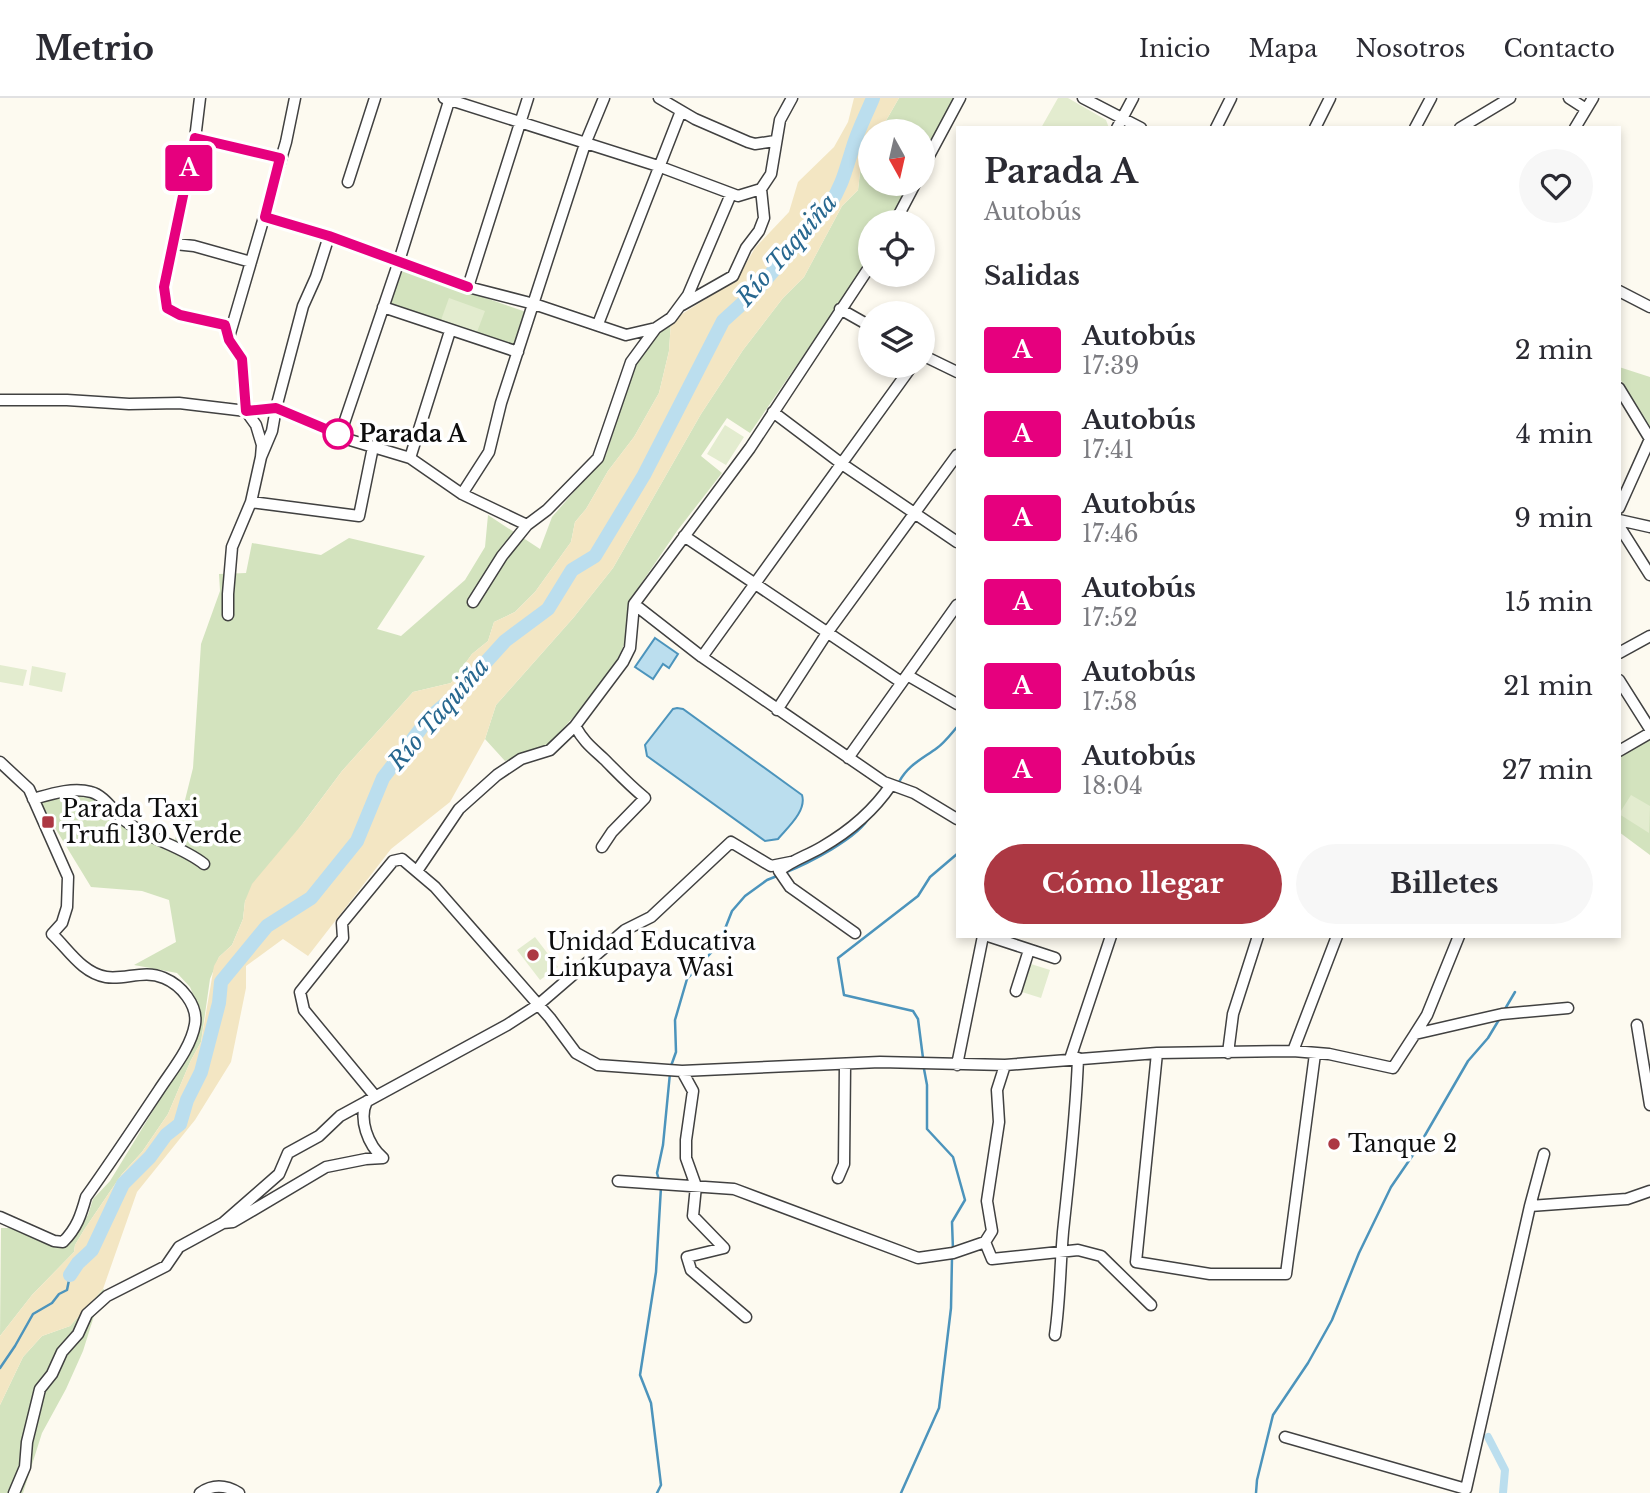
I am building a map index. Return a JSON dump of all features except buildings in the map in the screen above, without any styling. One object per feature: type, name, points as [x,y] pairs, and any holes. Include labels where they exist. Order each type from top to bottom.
[{"type":"street","points":[[200,98],[175,244],[164,287],[167,308],[180,315],[225,325],[229,340],[242,359],[246,411],[256,425],[262,445],[251,502],[232,547],[228,615]]},
{"type":"street","points":[[229,340],[286,142],[295,98]]},
{"type":"street","points":[[348,182],[375,98]]},
{"type":"street","points":[[468,287],[528,98]]},
{"type":"street","points":[[462,494],[489,452],[501,402],[585,144],[604,98]]},
{"type":"street","points":[[659,98],[716,129],[748,142],[755,144],[775,141]]},
{"type":"street","points":[[340,435],[399,261],[448,99],[658,166],[738,196],[761,189],[771,174],[780,120],[792,98]]},
{"type":"street","points":[[935,145],[960,98]]},
{"type":"street","points":[[1083,98],[1119,123],[1133,98]]},
{"type":"street","points":[[1217,126],[1231,98]]},
{"type":"street","points":[[1316,126],[1330,98]]},
{"type":"street","points":[[1416,126],[1431,98]]},
{"type":"street","points":[[1463,126],[1510,98]]},
{"type":"street","points":[[1569,98],[1587,109]]},
{"type":"street","points":[[1576,126],[1593,98]]},
{"type":"street","points":[[598,324],[681,111]]},
{"type":"street","points":[[195,138],[280,158]]},
{"type":"street","points":[[678,308],[733,276],[764,218],[761,189]]},
{"type":"street","points":[[473,602],[502,556],[527,525],[547,510],[598,458],[631,362],[656,328],[671,318],[688,295],[731,194]]},
{"type":"street","points":[[265,217],[329,236],[468,287],[534,304],[626,335],[656,328]]},
{"type":"street","points":[[261,457],[272,431],[303,306],[329,236]]},
{"type":"street","points":[[175,244],[194,246],[251,262]]},
{"type":"street","points":[[417,871],[459,809],[497,775],[521,759],[550,750],[575,726],[623,662],[630,648],[634,604],[750,449],[858,283]]},
{"type":"street","points":[[1621,291],[1650,307]]},
{"type":"street","points":[[383,307],[518,352]]},
{"type":"street","points":[[840,309],[858,319]]},
{"type":"street","points":[[410,458],[450,331]]},
{"type":"street","points":[[935,361],[956,372]]},
{"type":"street","points":[[702,657],[903,378]]},
{"type":"street","points":[[1621,391],[1650,439],[1621,504]]},
{"type":"street","points":[[0,400],[129,404],[179,402],[246,411],[276,408],[340,435],[410,458],[462,494],[527,525]]},
{"type":"street","points":[[772,412],[842,464],[956,541]]},
{"type":"street","points":[[251,502],[359,516],[373,447]]},
{"type":"street","points":[[777,710],[827,633],[956,456]]},
{"type":"street","points":[[1621,520],[1650,527]]},
{"type":"street","points":[[1621,529],[1650,575]]},
{"type":"street","points":[[684,536],[827,633],[904,678],[956,704]]},
{"type":"street","points":[[634,604],[702,657],[884,782],[914,793],[956,818]]},
{"type":"street","points":[[848,758],[956,606]]},
{"type":"street","points":[[1621,652],[1650,636]]},
{"type":"street","points":[[1621,683],[1650,731],[1621,750]]},
{"type":"street","points":[[575,726],[585,744],[645,798],[612,832],[602,847]]},
{"type":"street","points":[[0,762],[29,789],[68,877],[67,907],[62,923],[52,933],[74,959],[105,977],[148,973],[164,977],[184,992],[193,1006],[195,1022],[185,1051],[86,1197],[81,1219],[69,1236],[63,1242],[54,1241],[0,1217]]},
{"type":"street","points":[[14,1493],[24,1467],[40,1389],[52,1374],[62,1352],[78,1334],[87,1314],[107,1296],[166,1266],[179,1247],[223,1223],[279,1174],[288,1153],[319,1136],[340,1116],[495,1032],[538,1005],[625,930],[651,917],[731,842],[771,866],[791,862],[821,848],[849,828],[891,785]]},
{"type":"street","points":[[33,799],[62,791],[93,792],[125,821],[164,844],[179,847],[204,864]]},
{"type":"street","points":[[371,1098],[304,1010],[300,992],[343,938],[342,923],[393,861],[402,859],[450,903],[576,1053],[598,1065],[682,1071],[880,1062],[1005,1065],[1157,1053],[1293,1051],[1393,1068],[1427,1015],[1458,938]]},
{"type":"street","points":[[791,862],[779,872],[782,879],[855,933]]},
{"type":"street","points":[[957,1065],[986,938]]},
{"type":"street","points":[[992,938],[1055,958]]},
{"type":"street","points":[[1055,1335],[1061,1296],[1062,1252],[1076,1112],[1074,1059],[1110,938]]},
{"type":"street","points":[[1228,1053],[1233,1014],[1257,938]]},
{"type":"street","points":[[1293,1051],[1337,938]]},
{"type":"street","points":[[1016,991],[1029,950]]},
{"type":"street","points":[[1415,1034],[1502,1014],[1568,1008]]},
{"type":"street","points":[[1637,1025],[1650,1105]]},
{"type":"street","points":[[1157,1053],[1136,1262],[1210,1274],[1286,1274],[1315,1054]]},
{"type":"street","points":[[838,1178],[844,1164],[845,1065]]},
{"type":"street","points":[[618,1181],[734,1189],[918,1258],[953,1253],[985,1242],[992,1231],[987,1201],[999,1122],[997,1090],[1005,1065]]},
{"type":"street","points":[[682,1071],[693,1091],[686,1149],[696,1186],[693,1216],[724,1248],[687,1257],[691,1270],[746,1317]]},
{"type":"street","points":[[223,1223],[233,1222],[326,1167],[383,1158],[371,1141],[362,1120],[371,1098]]},
{"type":"street","points":[[1285,1437],[1465,1489],[1544,1154]]},
{"type":"street","points":[[1530,1206],[1627,1199],[1650,1191]]},
{"type":"street","points":[[985,1242],[992,1259],[1078,1250],[1101,1256],[1151,1305]]},
{"type":"street","points":[[200,1493],[216,1486],[231,1488],[239,1493]]},
{"type":"green space","points":[[899,98],[954,98],[935,133],[935,119],[887,119]]},
{"type":"green space","points":[[1058,98],[1068,98],[1106,120],[1108,126],[1042,126]]},
{"type":"green space","points":[[858,190],[858,196],[903,196],[895,210],[858,210],[858,276],[750,433],[727,418],[701,456],[722,473],[677,531],[632,597],[627,638],[615,665],[546,747],[505,761],[485,739],[496,705],[574,617],[613,568],[701,414],[743,350],[783,298],[804,277],[842,206]]},
{"type":"green space","points":[[403,269],[526,312],[514,347],[390,305]]},
{"type":"green space","points":[[449,298],[485,311],[477,332],[441,320]]},
{"type":"green space","points":[[671,321],[669,351],[659,393],[634,437],[575,522],[571,542],[535,592],[515,612],[494,622],[488,641],[472,654],[451,683],[413,692],[342,771],[245,901],[243,919],[232,945],[219,957],[210,979],[201,1042],[168,1114],[109,1193],[75,1245],[74,1252],[32,1295],[0,1336],[1,1228],[14,1228],[70,1240],[88,1215],[93,1199],[110,1181],[184,1060],[196,1001],[190,987],[177,973],[134,965],[176,942],[169,900],[142,891],[91,887],[38,800],[97,787],[142,825],[175,840],[193,768],[201,644],[220,591],[219,574],[246,573],[252,543],[321,555],[349,538],[425,556],[377,629],[401,636],[465,580],[485,547],[488,515],[540,549],[552,517],[606,455],[636,361],[660,329]]},
{"type":"green space","points":[[1621,368],[1650,377],[1650,429],[1621,380]]},
{"type":"green space","points":[[725,425],[744,437],[726,465],[707,454]]},
{"type":"green space","points":[[0,665],[27,670],[23,686],[0,682]]},
{"type":"green space","points":[[32,666],[66,673],[62,692],[29,685]]},
{"type":"green space","points":[[1650,739],[1650,855],[1621,833],[1621,757]]},
{"type":"green space","points":[[1631,795],[1650,806],[1649,833],[1621,815]]},
{"type":"green space","points":[[535,937],[558,967],[540,980],[517,950]]},
{"type":"green space","points":[[1031,964],[1050,970],[1041,998],[1022,992]]},
{"type":"green space","points":[[103,1289],[109,1293],[94,1316],[83,1351],[42,1433],[23,1493],[0,1493],[0,1405],[23,1357],[42,1336],[70,1326]]},
{"type":"sand","points":[[854,98],[899,98],[887,119],[858,119],[858,190],[842,206],[804,277],[783,298],[743,350],[701,414],[613,568],[574,617],[496,705],[485,739],[450,802],[391,849],[308,956],[283,939],[246,966],[246,988],[231,1062],[195,1120],[137,1192],[103,1289],[70,1326],[42,1336],[23,1357],[0,1405],[0,1336],[32,1295],[74,1252],[75,1245],[109,1193],[168,1114],[201,1042],[214,966],[232,945],[243,919],[245,901],[252,884],[342,771],[413,692],[451,683],[472,654],[488,641],[494,622],[515,612],[535,592],[571,542],[575,522],[634,437],[659,393],[669,351],[671,321],[737,279],[755,248],[789,212],[798,182],[834,147],[848,122]]},
{"type":"water","points":[[655,638],[678,654],[669,668],[663,664],[653,679],[635,667]]},
{"type":"water","points":[[673,709],[683,709],[802,795],[799,813],[778,839],[765,841],[647,756],[645,745]]},
{"type":"waterway","name":"Río Taquiña","points":[[70,1275],[92,1250],[123,1184],[150,1157],[166,1135],[180,1124],[187,1100],[201,1072],[219,1003],[221,982],[267,926],[311,898],[357,841],[383,778],[429,718],[457,694],[505,641],[548,609],[572,570],[595,556],[644,475],[723,321],[756,291],[829,206],[843,179],[856,137],[873,98]]},
{"type":"waterway","points":[[899,782],[911,767],[940,746],[956,728]]},
{"type":"waterway","points":[[784,873],[844,841],[870,816]]},
{"type":"waterway","points":[[923,1058],[918,1019],[913,1011],[844,995],[838,958],[918,896],[930,877],[956,855]]},
{"type":"waterway","points":[[671,1066],[676,1052],[675,1020],[687,979],[719,944],[732,911],[745,896],[777,876]]},
{"type":"waterway","points":[[1505,1009],[1515,992]]},
{"type":"waterway","points":[[1256,1493],[1273,1415],[1308,1363],[1332,1320],[1359,1253],[1391,1187],[1417,1149],[1468,1061],[1488,1038],[1500,1018]]},
{"type":"waterway","points":[[924,1069],[927,1085],[927,1129],[953,1157],[965,1200],[952,1222],[953,1250]]},
{"type":"waterway","points":[[659,1180],[657,1173],[663,1145],[670,1073]]},
{"type":"waterway","points":[[657,1493],[661,1485],[651,1403],[640,1375],[656,1272],[661,1187]]},
{"type":"waterway","points":[[901,1493],[939,1408],[951,1308],[952,1257]]},
{"type":"waterway","name":"Río Taquiña","points":[[0,1368],[33,1314],[67,1290],[70,1275]]},
{"type":"waterway","points":[[1488,1437],[1505,1470],[1503,1493]]},
{"type":"bus line","name":"A","points":[[340,435],[276,408],[246,411],[242,359],[229,340],[225,325],[180,315],[167,308],[164,287],[195,138],[280,158],[265,217],[329,236],[468,287]]},
{"type":"place","name":"Parada A","points":[[338,434]]},
{"type":"place","name":"Parada Taxi Trufi 130 Verde","points":[[48,822]]},
{"type":"place","name":"Unidad Educativa Linkupaya Wasi","points":[[533,955]]},
{"type":"place","name":"Tanque 2","points":[[1334,1144]]}]
